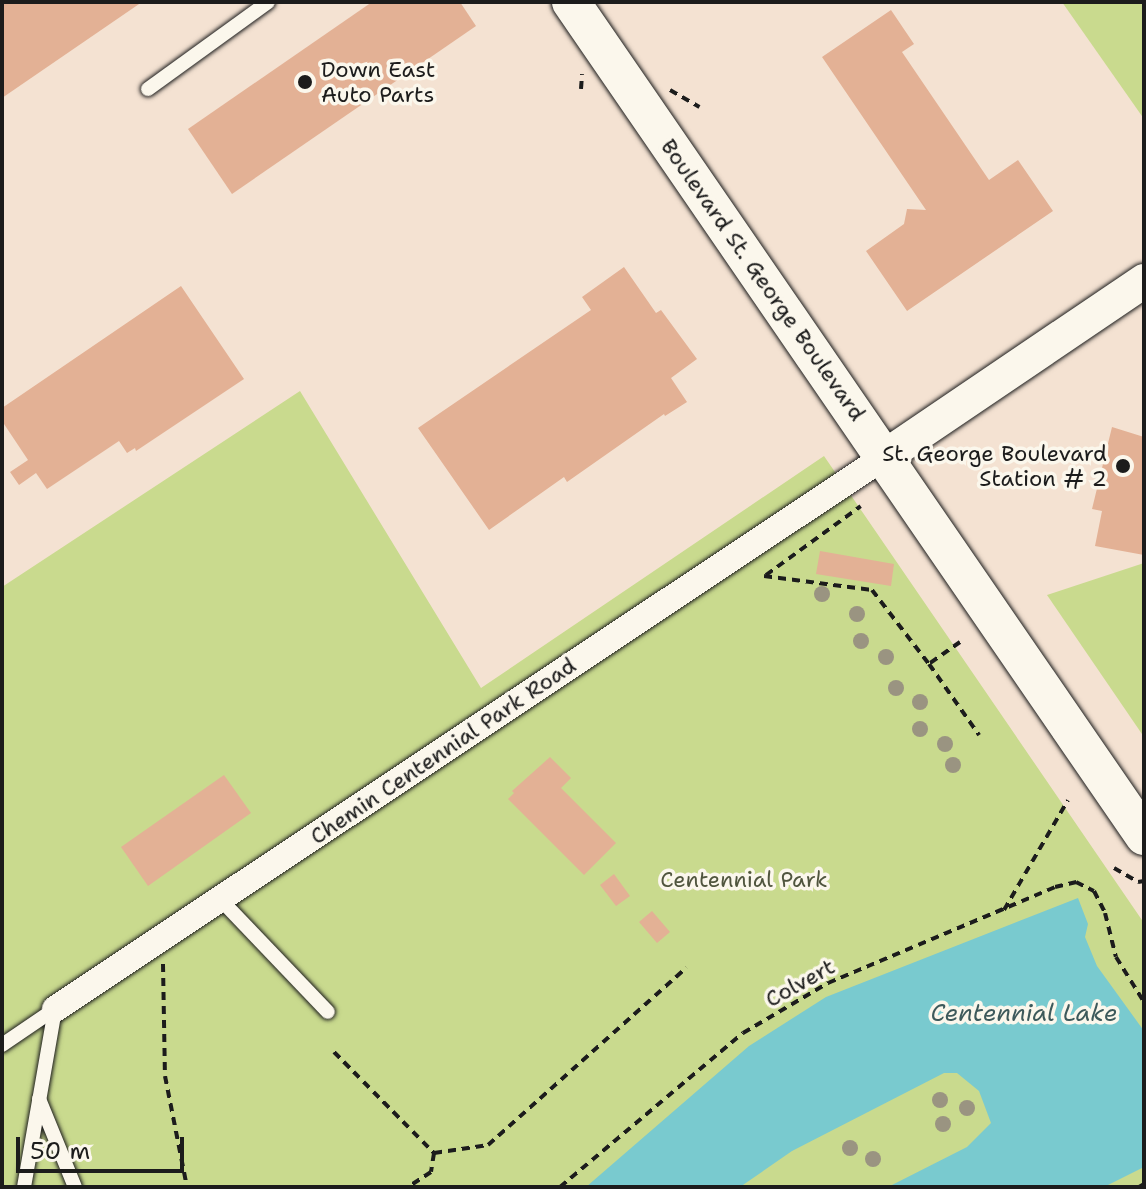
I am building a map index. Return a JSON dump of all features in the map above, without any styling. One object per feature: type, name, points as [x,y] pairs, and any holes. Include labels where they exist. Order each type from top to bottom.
[{"type":"main road","name":"Boulevard St. George Boulevard","points":[[571,2],[1144,836]]},
{"type":"street","points":[[884,457],[1144,281]]},
{"type":"street","name":"Chemin Centennial Park Road","points":[[55,1009],[884,457]]},
{"type":"lane","points":[[148,89],[268,2]]},
{"type":"lane","points":[[220,899],[328,1012]]},
{"type":"lane","points":[[24,1187],[55,1009]]},
{"type":"lane","name":"Chemin Centennial Park Road","points":[[2,1045],[55,1009]]},
{"type":"lane","points":[[39,1099],[75,1187]]},
{"type":"path","points":[[861,506],[764,576],[872,590],[979,735]]},
{"type":"path","points":[[929,664],[960,642]]},
{"type":"path","points":[[1002,912],[1068,800]]},
{"type":"path","points":[[1114,868],[1138,882],[1144,881]]},
{"type":"path","name":"Colvert","points":[[560,1187],[743,1033],[828,983],[1076,882],[1094,891],[1105,913],[1116,957],[1144,1002]]},
{"type":"path","points":[[160,939],[166,988],[165,1076],[187,1187]]},
{"type":"path","points":[[434,1153],[488,1145],[686,968]]},
{"type":"path","points":[[334,1052],[434,1153]]},
{"type":"path","points":[[408,1187],[431,1172],[434,1153]]},
{"type":"green space","points":[[1062,2],[1144,2],[1144,119]]},
{"type":"green space","name":"Centennial Park","points":[[300,391],[481,688],[824,456],[1144,923],[1144,1187],[2,1187],[2,587]]},
{"type":"green space","points":[[1144,563],[1144,737],[1047,595]]},
{"type":"water","name":"Centennial Lake","points":[[1078,898],[1088,924],[1085,937],[1097,966],[1144,1031],[1144,1167],[1104,1187],[888,1187],[967,1147],[991,1123],[979,1091],[957,1073],[944,1073],[792,1151],[740,1187],[586,1187],[749,1046],[826,997]]},
{"type":"building","points":[[2,2],[142,2],[2,98]]},
{"type":"building","points":[[372,2],[460,2],[476,26],[232,194],[188,129]]},
{"type":"building","points":[[891,10],[914,44],[902,52],[989,180],[1018,160],[1053,211],[907,311],[866,251],[904,224],[907,209],[926,210],[822,57]]},
{"type":"building","points":[[624,267],[656,313],[661,310],[697,359],[671,378],[687,402],[664,414],[567,482],[564,477],[489,530],[418,428],[591,310],[582,297]]},
{"type":"building","points":[[181,286],[244,379],[136,451],[135,448],[127,453],[119,441],[47,489],[36,473],[19,485],[10,472],[28,460],[2,421],[2,408]]},
{"type":"building","name":"St. George Boulevard Station # 2","points":[[1112,427],[1144,437],[1144,555],[1095,546],[1102,511],[1092,509]]},
{"type":"building","points":[[820,551],[894,564],[891,586],[816,574]]},
{"type":"building","points":[[550,757],[571,778],[561,788],[616,843],[584,875],[508,799],[514,793],[512,791]]},
{"type":"building","points":[[224,775],[251,813],[148,886],[121,847]]},
{"type":"building","points":[[614,874],[630,896],[616,906],[600,885]]},
{"type":"building","points":[[652,911],[670,932],[657,943],[639,922]]},
{"type":"place","name":"Down East Auto Parts","points":[[305,82]]},
{"type":"place","name":"St. George Boulevard Station # 2","points":[[1123,466]]}]
